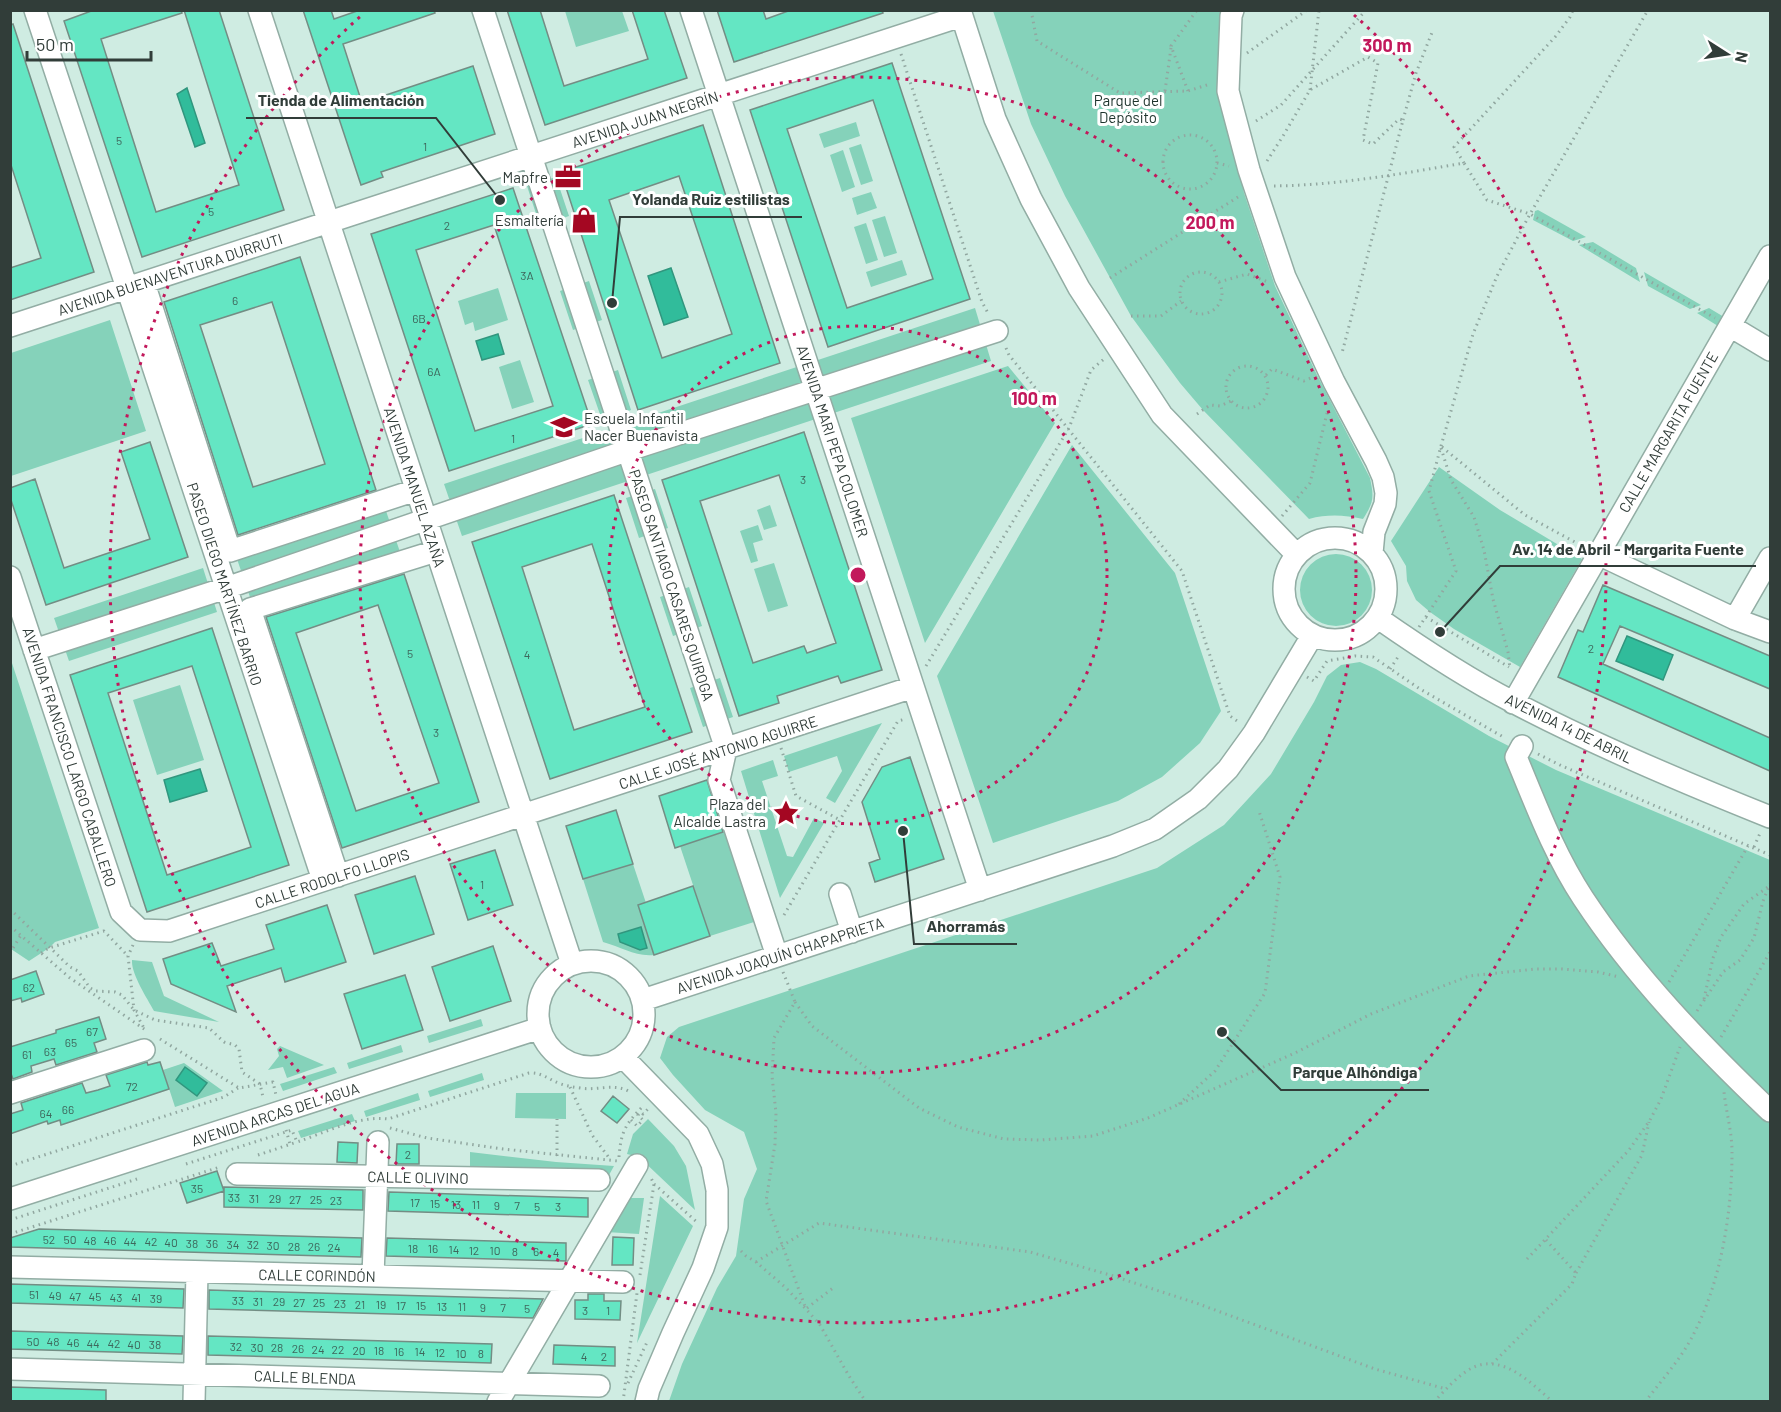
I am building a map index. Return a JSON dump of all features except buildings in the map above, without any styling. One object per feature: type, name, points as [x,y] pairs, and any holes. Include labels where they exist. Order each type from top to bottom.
[{"type":"street","points":[[35,10],[230,551],[417,490]]},
{"type":"street","name":"AVENIDA MANUEL AZAÑA","points":[[259,10],[572,964]]},
{"type":"street","name":"PASEO SANTIAGO CASARES QUIROGA","points":[[483,10],[726,749]]},
{"type":"street","name":"AVENIDA MARI PEPA COLOMER","points":[[691,10],[980,890]]},
{"type":"street","points":[[1233,10],[1228,91],[1249,170],[1285,277],[1331,376],[1383,477],[1386,493],[1385,504],[1374,532],[1372,553]]},
{"type":"street","points":[[960,13],[995,119],[1030,199],[1079,288],[1162,415],[1296,555]]},
{"type":"street","name":"AVENIDA JUAN NEGRÍN","points":[[328,222],[895,38],[960,13]]},
{"type":"street","name":"AVENIDA BUENAVENTURA DURRUTI","points":[[10,326],[328,222]]},
{"type":"street","name":"CALLE MARGARITA FUENTE","points":[[1513,702],[1770,256]]},
{"type":"street","name":"PASEO DIEGO MARTÍNEZ BARRIO","points":[[136,285],[226,588],[330,878]]},
{"type":"street","points":[[1730,326],[1770,350]]},
{"type":"street","points":[[34,650],[226,588],[629,450],[997,331]]},
{"type":"street","points":[[1326,538],[1343,538],[1359,544],[1372,553],[1382,568],[1386,585],[1385,603],[1378,618],[1368,629],[1355,637],[1341,641],[1312,636],[1299,627],[1289,614],[1284,599],[1284,583],[1288,568],[1296,555],[1310,544],[1326,538]]},
{"type":"street","points":[[330,878],[250,609],[436,551]]},
{"type":"street","points":[[1598,554],[1736,619],[1770,632]]},
{"type":"street","points":[[1736,619],[1770,558]]},
{"type":"street","name":"AVENIDA FRANCISCO LARGO CABALLERO","points":[[10,577],[121,912],[140,930]]},
{"type":"street","name":"AVENIDA 14 DE ABRIL","points":[[1378,618],[1434,656],[1513,702],[1642,763],[1770,817]]},
{"type":"street","name":"AVENIDA JOAQUÍN CHAPAPRIETA","points":[[643,1000],[774,947],[852,932],[1113,846],[1155,829],[1198,799],[1228,769],[1254,733],[1312,636]]},
{"type":"street","name":"CALLE JOSÉ ANTONIO AGUIRRE","points":[[524,816],[913,687]]},
{"type":"street","points":[[1522,746],[1516,757],[1543,822],[1583,897],[1654,989],[1687,1027],[1714,1057],[1770,1111]]},
{"type":"street","points":[[726,749],[719,780],[774,947]]},
{"type":"street","name":"CALLE RODOLFO LLOPIS","points":[[140,930],[168,932],[524,816]]},
{"type":"street","points":[[840,894],[852,932]]},
{"type":"street","points":[[588,961],[605,963],[621,970],[634,982],[643,1000],[645,1014],[642,1031],[635,1046],[623,1057],[608,1065],[591,1068],[574,1065],[559,1057],[547,1044],[540,1028],[538,1013],[541,998],[548,984],[558,973],[572,964],[588,961]]},
{"type":"street","name":"AVENIDA ARCAS DEL AGUA","points":[[10,1199],[540,1028]]},
{"type":"street","points":[[10,1093],[145,1040]]},
{"type":"street","points":[[623,1057],[698,1134],[712,1164],[717,1190],[717,1227],[703,1268],[673,1333],[646,1401]]},
{"type":"street","points":[[373,1276],[381,1131]]},
{"type":"street","points":[[498,1401],[569,1281],[628,1163]]},
{"type":"street","name":"CALLE OLIVINO","points":[[233,1169],[377,1176],[599,1180]]},
{"type":"street","name":"CALLE CORINDÓN","points":[[10,1268],[623,1282]]},
{"type":"street","points":[[194,1401],[197,1272]]},
{"type":"street","name":"CALLE BLENDA","points":[[10,1369],[599,1386]]},
{"type":"path","points":[[1031,10],[1037,41],[1120,93],[1188,91],[1229,72],[1307,10]]},
{"type":"path","points":[[1165,91],[1171,46],[1197,10]]},
{"type":"path","points":[[1255,186],[1270,154],[1310,90],[1320,10]]},
{"type":"path","points":[[1239,131],[1281,105],[1366,10]]},
{"type":"path","points":[[1573,10],[1556,36],[1454,147],[1487,200],[1530,214],[1730,326]]},
{"type":"path","points":[[1432,609],[1456,571],[1430,491],[1473,334],[1497,276],[1530,214],[1648,10]]},
{"type":"path","points":[[1271,528],[1310,483],[1331,376],[1416,73],[1433,30]]},
{"type":"path","points":[[895,38],[982,302],[1009,355],[1182,571],[1230,716],[1254,733]]},
{"type":"path","points":[[1171,46],[1188,91]]},
{"type":"path","points":[[1310,90],[1368,57],[1378,63],[1363,140],[1373,144],[1399,118],[1404,120]]},
{"type":"path","points":[[1188,135],[1204,138],[1215,151],[1217,159],[1213,176],[1208,182],[1192,189],[1176,185],[1170,180],[1163,164],[1164,156],[1173,141],[1188,135]]},
{"type":"path","points":[[1110,278],[1255,186],[1388,177],[1464,163]]},
{"type":"path","points":[[1206,272],[1212,275],[1222,291],[1219,304],[1209,313],[1190,311],[1181,301],[1180,288],[1193,273],[1206,272]]},
{"type":"path","points":[[1218,282],[1247,274],[1292,292]]},
{"type":"path","points":[[1131,315],[1161,316],[1181,301]]},
{"type":"path","points":[[913,687],[1069,428],[1091,370],[1117,349]]},
{"type":"path","points":[[1252,366],[1265,376],[1268,392],[1261,403],[1249,408],[1236,405],[1231,401],[1226,389],[1229,376],[1233,371],[1252,366]]},
{"type":"path","points":[[1265,376],[1272,369],[1304,381],[1331,376]]},
{"type":"path","points":[[1197,414],[1210,405],[1220,406],[1231,401]]},
{"type":"path","points":[[1441,446],[1525,515],[1598,554]]},
{"type":"path","points":[[1441,446],[1451,480],[1474,518],[1481,539],[1493,599],[1508,652],[1513,702]]},
{"type":"path","points":[[1426,617],[1516,671]]},
{"type":"path","points":[[921,714],[898,721],[840,820],[774,947],[795,1002],[812,1026],[919,1108],[958,1127],[1004,1139],[1041,1140],[1094,1136],[1148,1118],[1295,1053],[1371,1014],[1469,976],[1536,969],[1563,969],[1598,972],[1654,989],[1748,846]]},
{"type":"path","points":[[777,733],[796,796],[840,820]]},
{"type":"path","points":[[1176,1106],[1215,1071],[1265,993],[1280,877],[1259,811]]},
{"type":"path","points":[[1703,1001],[1713,958],[1721,937],[1744,904],[1770,885]]},
{"type":"path","points":[[1527,1259],[1629,1150],[1650,1120],[1661,1099],[1687,1027],[1723,972],[1740,960],[1754,938],[1763,901],[1770,885]]},
{"type":"path","points":[[10,909],[49,948],[70,967],[78,971],[90,988],[96,991],[115,992],[122,996],[134,1010],[155,1020],[209,1028],[224,1042],[235,1045],[238,1049],[242,1071],[260,1084],[264,1100]]},
{"type":"path","points":[[10,926],[145,1040],[239,1088]]},
{"type":"path","points":[[140,930],[129,956],[134,1010],[145,1040]]},
{"type":"path","points":[[41,953],[49,948],[104,932],[129,956]]},
{"type":"path","points":[[10,953],[21,935]]},
{"type":"path","points":[[1645,1401],[1691,1339],[1707,1303],[1719,1264],[1727,1219],[1732,1150],[1723,1087],[1714,1057],[1770,952]]},
{"type":"path","points":[[795,1002],[774,1038],[772,1076],[776,1113],[776,1144],[766,1201],[806,1309]]},
{"type":"path","points":[[10,1166],[224,1097],[239,1088],[273,1082],[290,1144]]},
{"type":"path","points":[[570,1087],[592,1135],[611,1161]]},
{"type":"path","points":[[630,1119],[637,1126],[643,1120],[638,1115],[650,1108],[640,1100]]},
{"type":"path","points":[[628,1163],[620,1142],[626,1125],[645,1104]]},
{"type":"path","points":[[556,1156],[557,1119]]},
{"type":"path","points":[[1492,1364],[1572,1284],[1642,1155],[1650,1120]]},
{"type":"path","points":[[358,1121],[381,1131],[556,1156],[628,1163],[649,1174],[654,1184],[701,1226],[701,1216]]},
{"type":"path","points":[[250,1157],[297,1142]]},
{"type":"path","points":[[10,1234],[233,1169]]},
{"type":"path","points":[[623,1401],[654,1184]]},
{"type":"path","points":[[756,1262],[819,1223],[1030,1252],[1196,1303],[1374,1369],[1446,1389]]},
{"type":"path","points":[[1545,1240],[1576,1273]]},
{"type":"path","points":[[741,1251],[785,1287],[820,1325],[866,1401]]},
{"type":"path","points":[[806,1309],[833,1288]]},
{"type":"path","points":[[626,1387],[651,1334]]},
{"type":"path","points":[[1434,1401],[1474,1367],[1492,1364],[1511,1369],[1525,1377],[1552,1401]]},
{"type":"green space","points":[[565,11],[622,11],[629,31],[576,47]]},
{"type":"green space","name":"Parque del Depósito","points":[[993,11],[1223,11],[1218,54],[1223,105],[1244,193],[1275,286],[1317,375],[1370,478],[1372,499],[1363,519],[1323,516],[1309,519],[1203,410],[1180,383],[1131,316],[1065,196],[1031,124]]},
{"type":"green space","points":[[856,122],[860,136],[824,148],[819,134]]},
{"type":"green space","points":[[861,144],[873,181],[861,185],[849,148]]},
{"type":"green space","points":[[843,150],[855,187],[842,192],[830,155]]},
{"type":"green space","points":[[556,177],[569,216],[540,226],[527,186]]},
{"type":"green space","points":[[871,192],[877,208],[857,215],[852,198]]},
{"type":"green space","points":[[1538,210],[1586,237],[1573,241],[1533,220],[1535,211]]},
{"type":"green space","points":[[885,216],[897,253],[884,257],[872,220]]},
{"type":"green space","points":[[866,223],[878,260],[866,264],[854,227]]},
{"type":"green space","points":[[1593,242],[1636,268],[1640,282],[1579,245]]},
{"type":"green space","points":[[902,260],[907,275],[871,287],[866,272]]},
{"type":"green space","points":[[1644,272],[1701,305],[1690,309],[1648,286]]},
{"type":"green space","points":[[589,281],[602,320],[573,330],[560,291]]},
{"type":"green space","points":[[498,288],[508,320],[475,331],[473,322],[465,325],[458,301]]},
{"type":"green space","points":[[975,308],[991,361],[462,536],[444,484]]},
{"type":"green space","points":[[1709,308],[1724,317],[1718,326],[1697,313]]},
{"type":"green space","points":[[110,320],[146,431],[11,476],[11,353]]},
{"type":"green space","points":[[520,360],[534,402],[512,409],[499,367]]},
{"type":"green space","points":[[1008,366],[1055,423],[925,643],[851,418]]},
{"type":"green space","points":[[618,370],[631,410],[602,420],[588,380]]},
{"type":"green space","points":[[1072,445],[1175,573],[1221,711],[1200,743],[1162,777],[1118,801],[993,843],[937,676]]},
{"type":"green space","points":[[1439,467],[1500,510],[1582,559],[1520,667],[1454,629],[1430,612],[1416,600],[1407,581],[1406,566],[1391,541]]},
{"type":"green space","points":[[655,489],[668,528],[639,538],[626,498]]},
{"type":"green space","points":[[770,505],[777,526],[764,530],[757,510]]},
{"type":"green space","points":[[385,508],[400,552],[252,603],[237,559]]},
{"type":"green space","points":[[758,525],[763,540],[753,543],[758,561],[751,563],[740,531]]},
{"type":"green space","points":[[1343,554],[1362,564],[1370,576],[1372,590],[1370,604],[1362,616],[1350,624],[1329,626],[1310,616],[1302,604],[1300,583],[1310,564],[1322,556]]},
{"type":"green space","points":[[774,563],[788,606],[768,612],[754,569]]},
{"type":"green space","points":[[203,568],[217,612],[69,661],[54,618]]},
{"type":"green space","points":[[689,587],[702,626],[673,636],[660,597]]},
{"type":"green space","points":[[10,657],[99,928],[55,942],[29,961],[11,949]]},
{"type":"green space","points":[[1360,662],[1376,669],[1489,736],[1556,770],[1770,860],[1770,1401],[669,1401],[682,1364],[717,1288],[736,1256],[744,1199],[757,1169],[744,1132],[705,1110],[660,1058],[667,1037],[679,1027],[1157,868],[1224,825],[1271,774],[1327,676],[1341,665]]},
{"type":"green space","points":[[720,678],[733,717],[703,727],[690,688]]},
{"type":"green space","points":[[180,685],[204,760],[157,775],[133,700]]},
{"type":"green space","points":[[882,723],[835,803],[826,798],[842,771],[837,756],[789,772],[784,756]]},
{"type":"green space","points":[[773,760],[778,776],[762,781],[787,856],[793,857],[814,818],[824,823],[780,898],[741,771]]},
{"type":"green space","points":[[724,832],[754,922],[710,936],[680,846]]},
{"type":"green space","points":[[633,864],[646,903],[654,955],[635,953],[603,942],[583,879]]},
{"type":"green space","points":[[132,960],[152,962],[164,996],[219,1022],[154,1011],[137,979]]},
{"type":"green space","points":[[481,1019],[483,1026],[429,1043],[427,1036]]},
{"type":"green space","points":[[401,1045],[403,1052],[349,1069],[347,1063]]},
{"type":"green space","points":[[280,1046],[324,1065],[287,1078],[283,1067],[268,1070],[279,1056],[277,1049]]},
{"type":"green space","points":[[184,1063],[223,1091],[175,1107],[163,1070]]},
{"type":"green space","points":[[334,1067],[337,1073],[283,1091],[280,1084]]},
{"type":"green space","points":[[482,1073],[484,1080],[430,1097],[428,1091]]},
{"type":"green space","points":[[418,1093],[420,1100],[366,1117],[364,1111]]},
{"type":"green space","points":[[516,1093],[566,1093],[566,1119],[515,1118]]},
{"type":"green space","points":[[352,1114],[355,1121],[301,1138],[298,1131]]},
{"type":"green space","points":[[648,1119],[674,1146],[686,1166],[695,1210],[639,1157],[627,1154],[633,1134]]},
{"type":"green space","points":[[470,1152],[614,1166],[609,1175],[470,1172]]},
{"type":"green space","points":[[660,1196],[693,1226],[637,1343]]},
{"type":"green space","points":[[626,1198],[644,1198],[639,1234],[606,1232]]},
{"type":"shaded area","points":[[187,88],[205,143],[195,147],[177,94]]},
{"type":"shaded area","points":[[671,268],[688,317],[664,325],[648,276]]},
{"type":"shaded area","points":[[498,334],[504,354],[482,360],[476,341]]},
{"type":"shaded area","points":[[1627,636],[1673,655],[1663,680],[1616,661]]},
{"type":"shaded area","points":[[200,769],[207,791],[170,802],[164,780]]},
{"type":"shaded area","points":[[641,927],[647,948],[640,950],[620,942],[618,934]]},
{"type":"shaded area","points":[[185,1067],[207,1083],[197,1096],[176,1080]]},
{"type":"place","name":"Mapfre","points":[[568,177]]},
{"type":"place","name":"Tienda de Alimentación","points":[[500,200]]},
{"type":"place","name":"Esmaltería","points":[[584,220]]},
{"type":"place","name":"Yolanda Ruiz estilistas","points":[[612,303]]},
{"type":"place","name":"Escuela Infantil Nacer Buenavista","points":[[564,427]]},
{"type":"place","name":"Av. 14 de Abril - Margarita Fuente","points":[[1440,632]]},
{"type":"place","name":"Plaza del Alcalde Lastra","points":[[786,813]]},
{"type":"place","name":"Ahorramás","points":[[903,831]]},
{"type":"place","name":"Parque Alhóndiga","points":[[1222,1032]]}]
